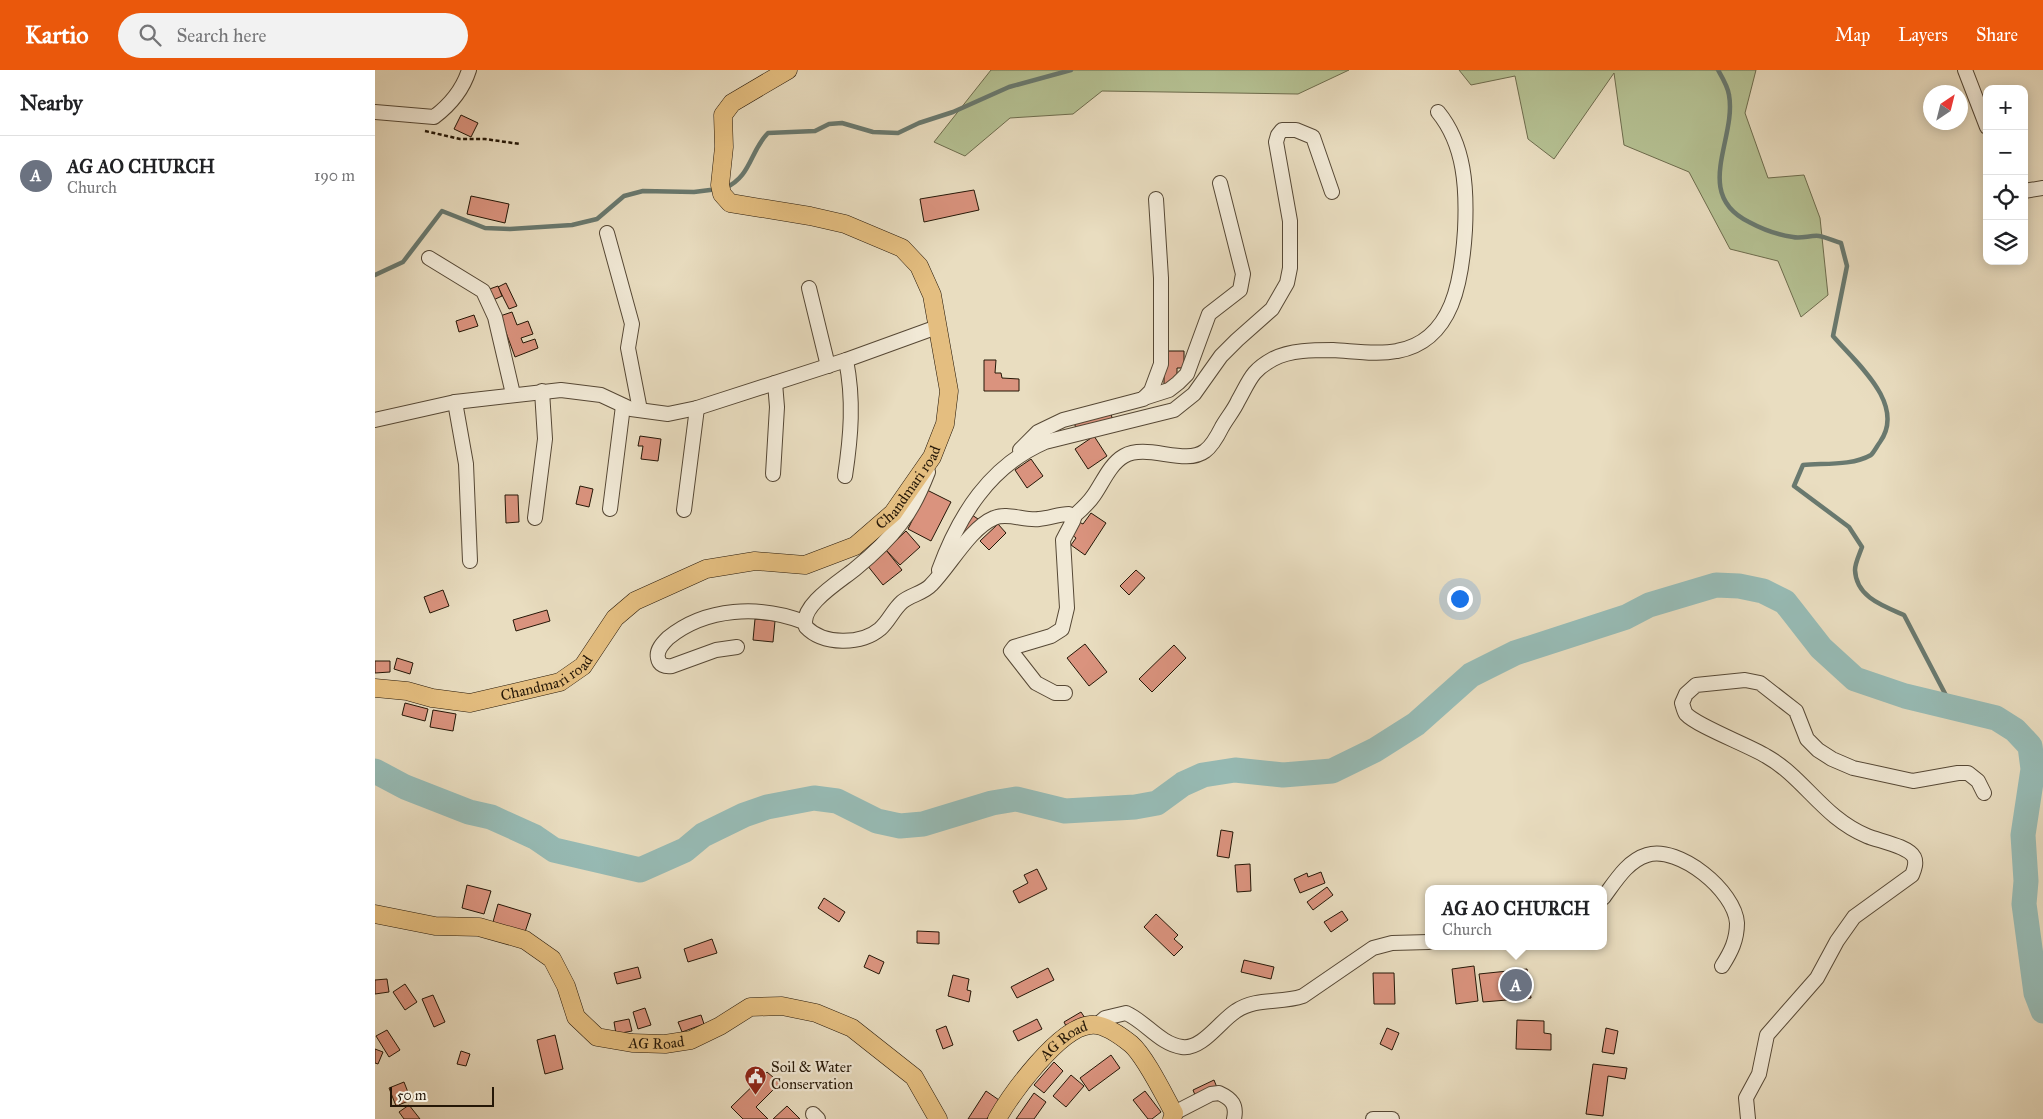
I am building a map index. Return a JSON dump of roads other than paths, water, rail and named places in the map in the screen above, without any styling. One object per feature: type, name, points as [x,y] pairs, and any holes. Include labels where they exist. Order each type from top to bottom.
[{"type":"main road","name":"Chandmari road","points":[[375,688],[407,691],[433,698],[470,703],[559,682],[583,666],[615,618],[635,601],[706,569],[755,561],[805,565],[855,546],[893,513],[932,457],[945,424],[949,391],[931,295],[919,266],[902,248],[845,224],[801,214],[730,203],[721,194],[724,147],[722,132],[725,110],[732,102],[788,70]]},
{"type":"main road","name":"AG Road","points":[[375,914],[435,926],[479,927],[525,940],[551,959],[566,986],[576,1017],[597,1037],[631,1043],[665,1044],[691,1040],[720,1026],[750,1007],[782,1006],[816,1013],[852,1028],[914,1077],[938,1119]]},
{"type":"main road","name":"AG Road","points":[[997,1119],[1024,1078],[1045,1055],[1073,1033],[1088,1025],[1097,1025],[1132,1045],[1173,1116]]},
{"type":"street","points":[[375,112],[434,117],[459,92],[469,70]]},
{"type":"street","points":[[1965,70],[1983,117]]},
{"type":"street","points":[[1065,693],[1055,693],[1036,683],[1011,652],[1014,647],[1051,636],[1062,629],[1067,608],[1063,540],[1073,517],[1087,504],[1111,469],[1124,456],[1135,453],[1171,453],[1186,457],[1205,451],[1217,436],[1253,372],[1276,357],[1318,350],[1396,351],[1413,346],[1427,338],[1439,327],[1456,294],[1463,260],[1466,205],[1465,180],[1460,154],[1449,126],[1438,112]]},
{"type":"street","points":[[1004,467],[1028,450],[1045,442],[1174,410],[1194,394],[1221,356],[1272,310],[1287,283],[1290,268],[1290,222],[1276,142],[1282,130],[1297,130],[1313,137],[1332,192]]},
{"type":"street","points":[[935,580],[962,518],[982,488],[1038,432],[1063,420],[1143,399],[1169,390],[1187,374],[1209,314],[1240,290],[1243,274],[1220,183]]},
{"type":"street","points":[[2028,190],[2043,188]]},
{"type":"street","points":[[1143,399],[1151,391],[1161,364],[1161,278],[1156,199]]},
{"type":"street","points":[[607,233],[632,324],[628,348],[640,410]]},
{"type":"street","points":[[429,258],[483,291],[495,317],[513,394]]},
{"type":"street","points":[[809,288],[828,366]]},
{"type":"street","points":[[375,420],[455,402],[561,390],[601,395],[623,406],[668,414],[697,408],[828,366],[937,327]]},
{"type":"street","points":[[845,476],[852,410],[846,360]]},
{"type":"street","points":[[773,474],[777,407],[775,383]]},
{"type":"street","points":[[535,518],[545,440],[542,391]]},
{"type":"street","points":[[455,402],[466,464],[470,561]]},
{"type":"street","points":[[609,509],[623,406]]},
{"type":"street","points":[[683,510],[697,408]]},
{"type":"street","points":[[804,622],[811,607],[824,592],[856,568],[900,524],[919,492],[932,457]]},
{"type":"street","points":[[737,648],[716,650],[666,667],[660,664],[657,657],[658,650],[673,634],[708,618],[729,612],[770,612],[804,622],[811,632],[818,636],[833,640],[857,639],[880,630],[901,602],[931,586],[979,529],[995,517],[1039,519],[1062,514],[1073,517]]},
{"type":"street","points":[[1748,1119],[1747,1098],[1759,1074],[1767,1035],[1817,978],[1837,941],[1854,918],[1911,875],[1916,867],[1914,858],[1905,848],[1865,835],[1845,825],[1830,814],[1797,781],[1769,757],[1703,725],[1685,713],[1682,703],[1686,694],[1696,685],[1715,682],[1745,680],[1760,683],[1796,711],[1807,738],[1818,750],[1832,759],[1853,768],[1913,781],[1958,772],[1968,773],[1978,781],[1984,793]]},
{"type":"street","points":[[1607,893],[1633,862],[1646,855],[1661,852],[1687,862],[1716,886],[1732,907],[1737,921],[1736,938],[1732,950],[1722,966]]},
{"type":"street","points":[[1097,1025],[1105,1018],[1126,1013],[1168,1042],[1185,1047],[1200,1042],[1223,1020],[1245,1005],[1259,1001],[1284,1001],[1303,996],[1373,948],[1391,943],[1425,942]]},
{"type":"street","points":[[1173,1116],[1211,1094],[1219,1093],[1233,1102],[1236,1111],[1235,1119]]},
{"type":"street","points":[[1373,1119],[1392,1119]]},
{"type":"waterway","points":[[725,188],[734,183],[745,171],[757,148],[768,133],[815,131],[829,124],[842,123],[873,132],[898,133],[919,123],[953,112],[1009,87],[1071,70]]},
{"type":"waterway","points":[[1718,70],[1725,82],[1729,95],[1730,112],[1721,165],[1720,181],[1723,197],[1732,210],[1749,222],[1765,229],[1782,235],[1796,237],[1819,236],[1841,243],[1847,266],[1833,336],[1875,384],[1883,399],[1887,413],[1887,428],[1871,455],[1855,461],[1803,465],[1794,486],[1849,527],[1862,547],[1855,570],[1860,587],[1872,599],[1904,615],[1952,707]]},
{"type":"waterway","points":[[375,275],[403,262],[442,211],[485,228],[510,229],[572,225],[597,219],[624,196],[643,191],[694,192],[718,189]]},
{"type":"waterway","points":[[375,771],[405,787],[469,812],[491,817],[535,837],[554,850],[640,870],[685,850],[703,835],[744,815],[767,807],[814,798],[837,801],[877,821],[900,826],[923,824],[992,803],[1016,799],[1065,811],[1135,807],[1157,803],[1183,784],[1203,775],[1235,770],[1283,775],[1332,771],[1375,750],[1416,724],[1471,675],[1515,653],[1626,617],[1649,605],[1716,585],[1739,586],[1763,591],[1785,602],[1821,648],[1855,679],[1905,696],[1996,718],[2015,730],[2030,746],[2033,769],[2023,835],[2026,881],[2024,904],[2036,993],[2043,1011]]},
{"type":"place","name":"AG AO CHURCH","points":[[1516,985]]},
{"type":"place","name":"Soil & Water Conservation","points":[[755,1095]]}]
